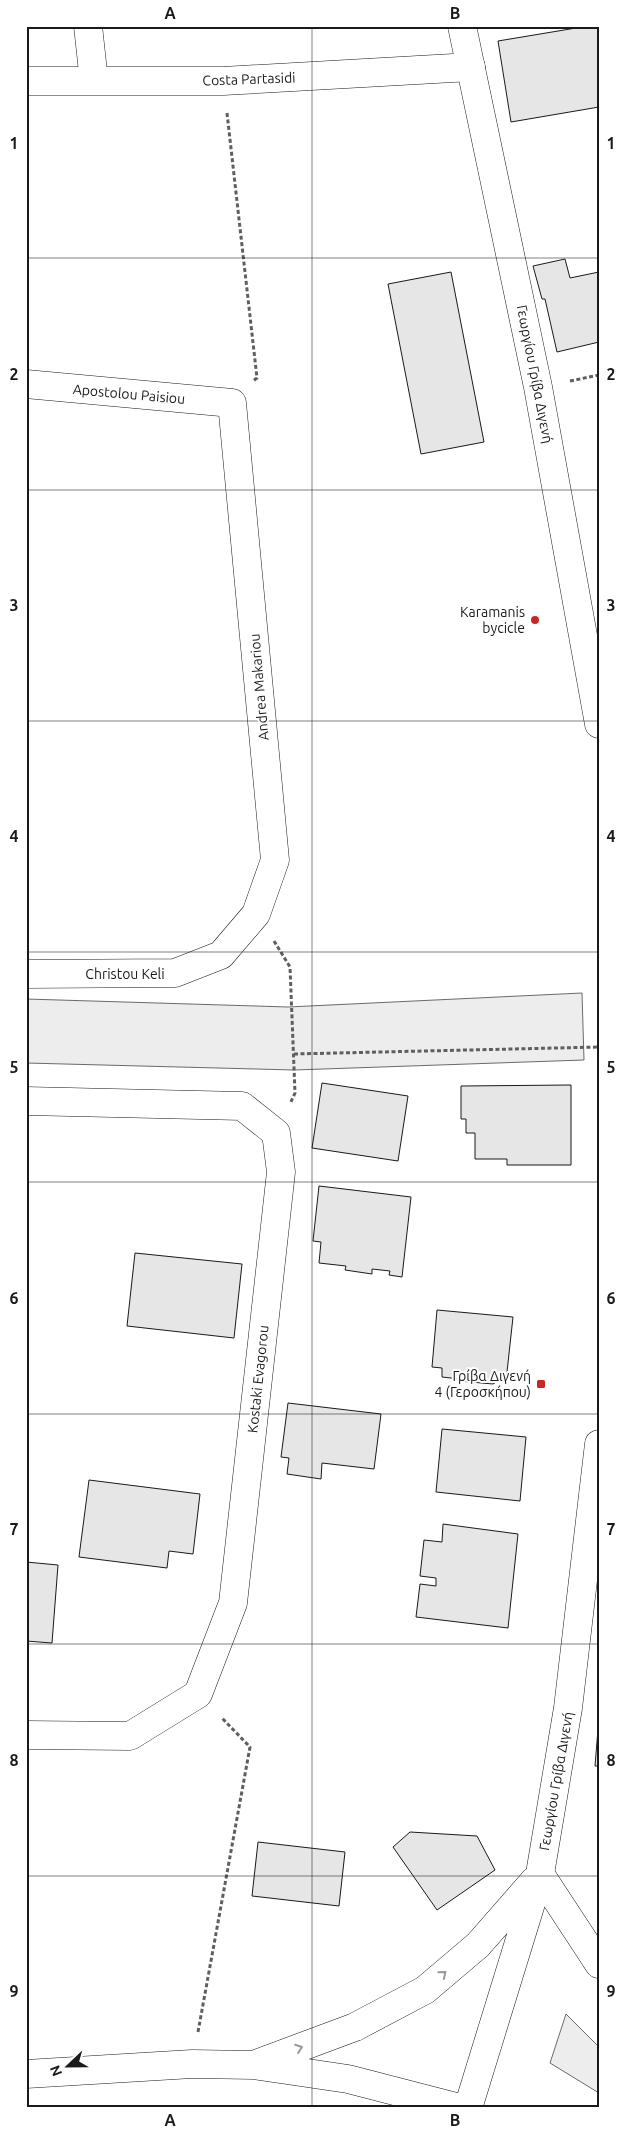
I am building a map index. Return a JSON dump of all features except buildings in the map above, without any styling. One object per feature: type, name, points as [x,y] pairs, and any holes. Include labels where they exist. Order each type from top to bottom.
[{"type":"street","points":[[88,26],[94,81]]},
{"type":"street","name":"Γεωργίου Γρίβα Διγενή","points":[[462,26],[538,387],[599,724]]},
{"type":"street","name":"Costa Partasidi","points":[[26,80],[223,81],[471,67]]},
{"type":"street","name":"Apostolou Paisiou","points":[[26,384],[232,403]]},
{"type":"street","name":"Andrea Makariou","points":[[221,955],[256,914],[275,860],[232,403]]},
{"type":"street","name":"Christou Keli","points":[[26,974],[175,973],[221,955]]},
{"type":"street","points":[[26,1101],[242,1106],[276,1134]]},
{"type":"street","name":"Kostaki Evagorou","points":[[198,1694],[233,1603],[281,1172],[276,1134]]},
{"type":"street","name":"Γεωργίου Γρίβα Διγενή","points":[[468,2108],[540,1874],[568,1708],[599,1444]]},
{"type":"street","points":[[26,1735],[130,1736],[198,1694]]},
{"type":"street","points":[[254,2065],[355,2027],[425,1990],[478,1945],[540,1874],[599,1964]]},
{"type":"street","points":[[26,2074],[192,2064],[254,2065],[348,2080],[460,2108]]},
{"type":"path","points":[[223,81],[257,378],[232,403]]},
{"type":"path","points":[[256,914],[290,966],[295,1093],[276,1134]]},
{"type":"path","points":[[294,1054],[599,1047]]},
{"type":"path","points":[[192,2064],[250,1748],[198,1694]]},
{"type":"shaded area","points":[[582,993],[584,1060],[294,1070],[26,1063],[26,999],[288,1007]]},
{"type":"shaded area","points":[[566,2014],[599,2047],[599,2093],[550,2063]]},
{"type":"place","name":"Karamanis bycicle","points":[[535,620]]},
{"type":"place","name":"Γρίβα Διγενή 4 (Γεροσκήπου)","points":[[541,1384]]}]
